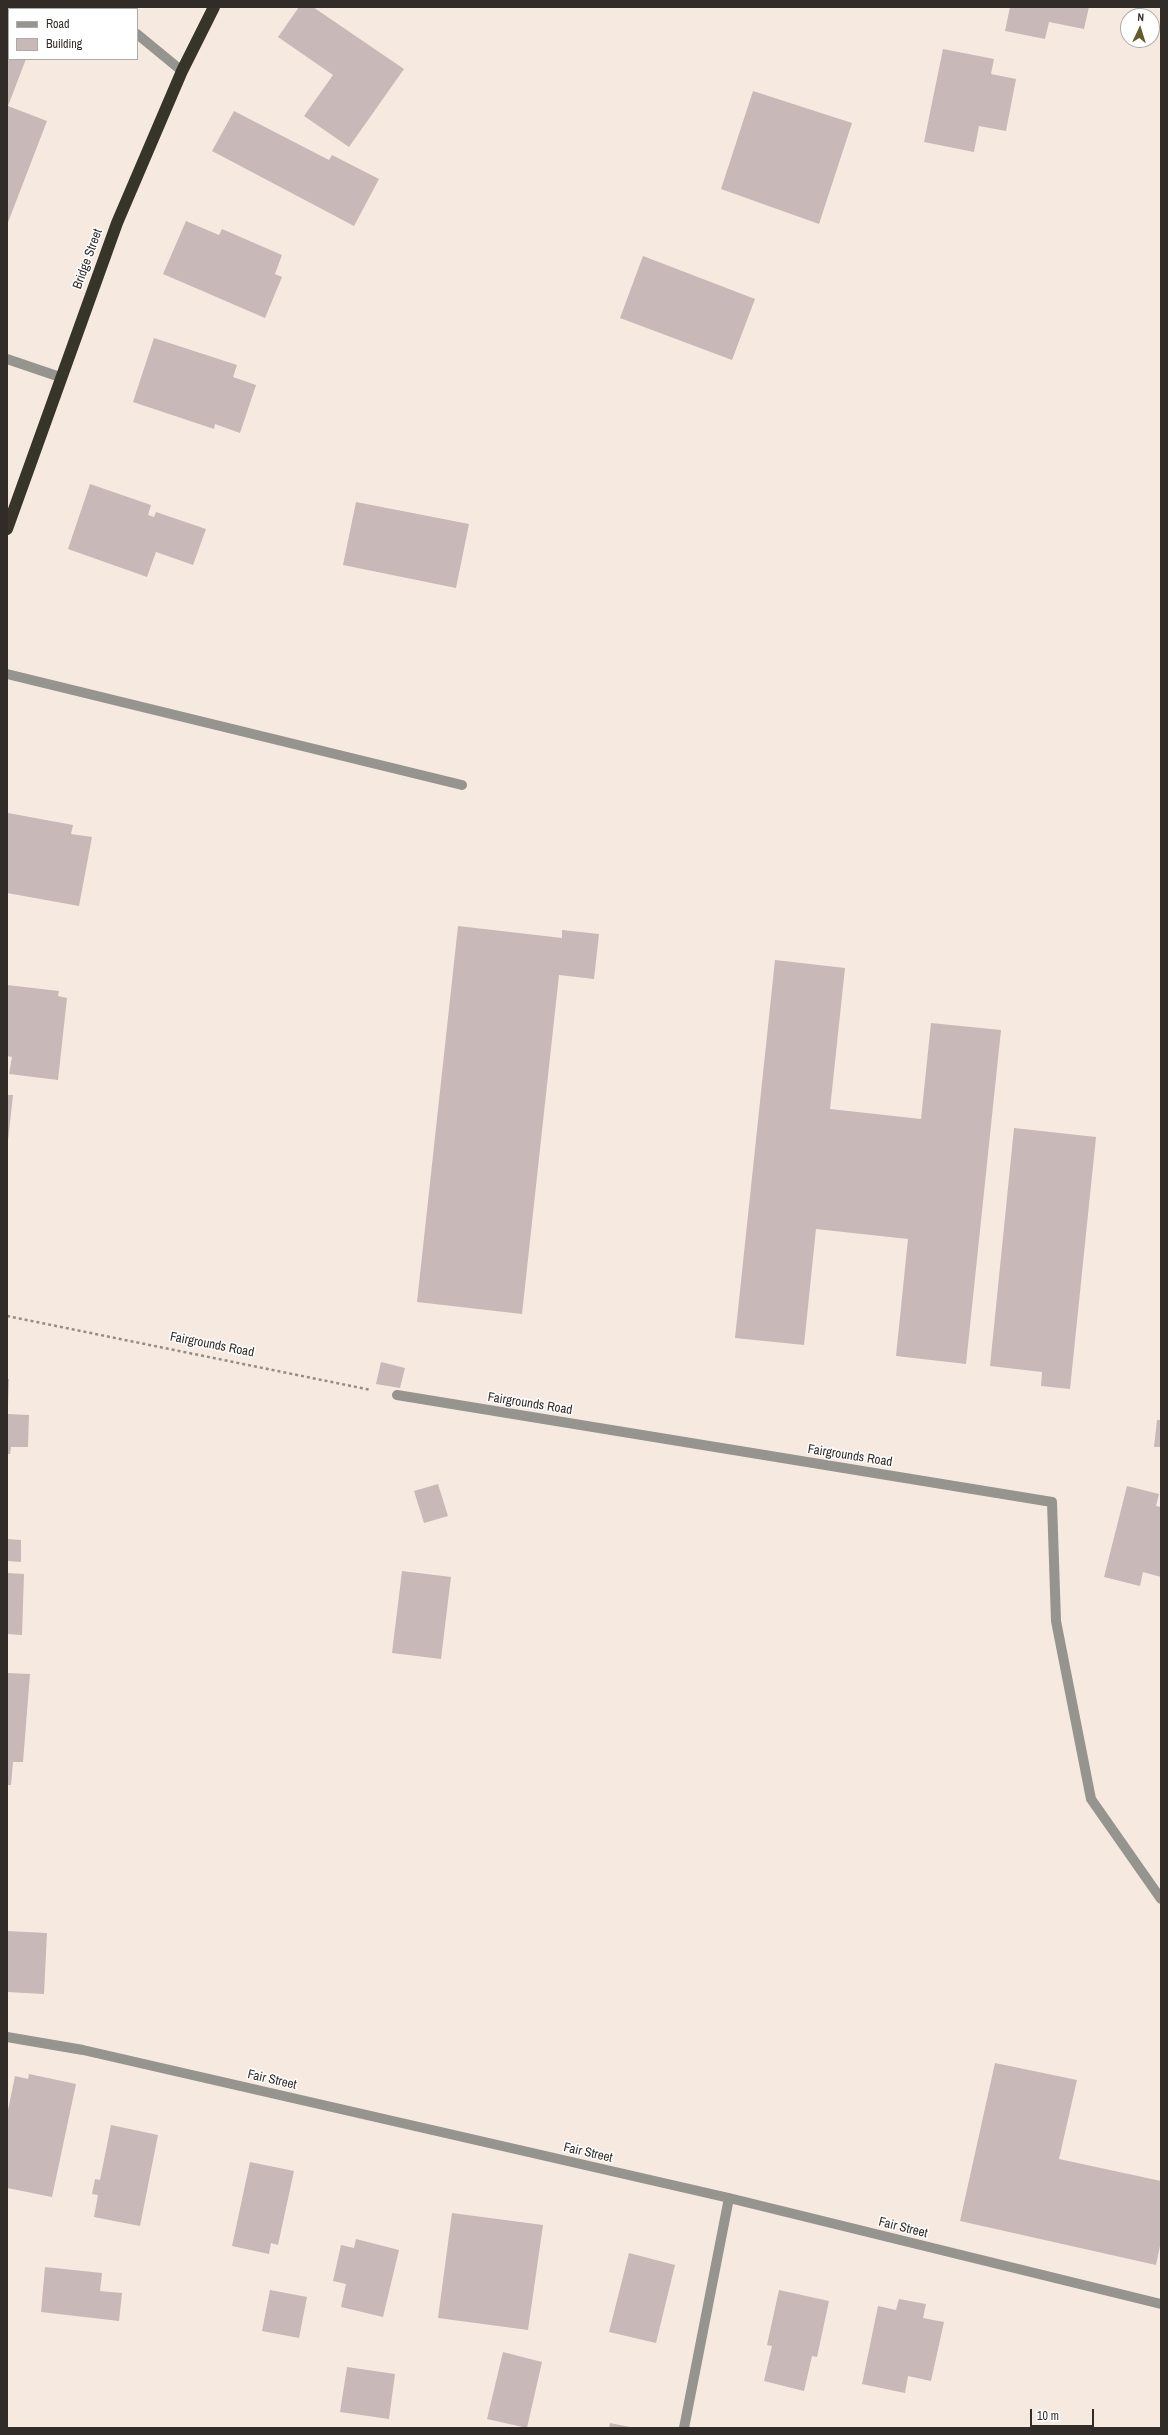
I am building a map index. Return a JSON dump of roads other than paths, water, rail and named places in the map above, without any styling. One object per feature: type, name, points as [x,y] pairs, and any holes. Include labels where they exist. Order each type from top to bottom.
[{"type":"highway","name":"Bridge Street","points":[[7,529],[60,377],[117,223],[182,71],[214,7]]},
{"type":"street","points":[[138,35],[182,71]]},
{"type":"street","points":[[7,358],[60,377]]},
{"type":"street","points":[[7,674],[462,785]]},
{"type":"street","name":"Fairgrounds Road","points":[[397,1395],[1052,1502],[1056,1621],[1091,1799],[1161,1899]]},
{"type":"street","name":"Fair Street","points":[[7,2037],[83,2050],[728,2198],[1161,2304]]},
{"type":"street","points":[[684,2428],[728,2198]]}]
